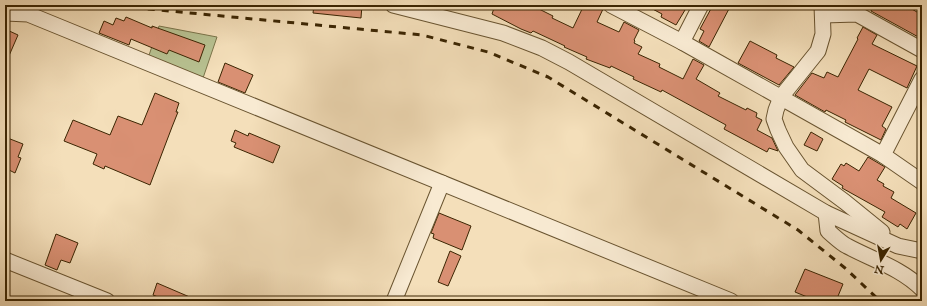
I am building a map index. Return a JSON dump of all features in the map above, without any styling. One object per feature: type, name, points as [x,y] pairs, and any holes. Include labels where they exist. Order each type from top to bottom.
[{"type":"street","points":[[393,5],[503,33],[542,48],[570,62],[826,213],[898,246],[922,251]]},
{"type":"street","points":[[611,5],[682,42],[883,155],[922,182]]},
{"type":"street","points":[[682,42],[701,5]]},
{"type":"street","points":[[898,246],[845,202],[802,170],[786,147],[774,119],[781,97],[818,50],[823,34],[822,10],[857,14],[922,50]]},
{"type":"street","points":[[5,13],[28,14],[731,301]]},
{"type":"street","points":[[883,155],[922,78]]},
{"type":"street","points":[[394,301],[442,183]]},
{"type":"street","points":[[826,213],[828,231],[846,246],[893,268],[914,280],[922,289]]},
{"type":"street","points":[[5,260],[107,301]]},
{"type":"green space","points":[[159,26],[217,37],[202,81],[147,61]]},
{"type":"building","points":[[314,5],[362,5],[361,18],[313,13]]},
{"type":"building","points":[[495,5],[531,5],[553,16],[552,18],[573,28],[584,5],[593,5],[603,9],[597,22],[619,32],[624,22],[639,30],[634,40],[634,43],[642,47],[638,54],[660,64],[659,67],[683,79],[693,59],[704,65],[696,79],[720,93],[718,96],[746,110],[747,108],[757,113],[756,117],[762,120],[757,130],[772,138],[778,151],[769,148],[767,152],[724,129],[726,125],[662,90],[661,92],[633,79],[634,77],[611,66],[610,68],[586,59],[587,57],[533,31],[531,33],[521,29],[492,14]]},
{"type":"building","points":[[645,5],[676,5],[685,10],[676,25],[661,17],[662,14]]},
{"type":"building","points":[[713,5],[731,5],[709,47],[699,41],[704,31],[700,29]]},
{"type":"building","points":[[874,5],[905,5],[922,15],[922,39],[871,11]]},
{"type":"building","points":[[126,17],[152,28],[152,26],[205,45],[199,62],[169,50],[167,54],[131,39],[129,45],[99,33],[104,21],[113,25],[116,18],[124,21]]},
{"type":"building","points":[[863,27],[877,35],[872,44],[917,66],[907,88],[869,69],[858,90],[892,107],[882,126],[886,129],[881,140],[845,122],[846,120],[826,110],[825,112],[795,95],[812,73],[824,78],[827,72],[838,77]]},
{"type":"building","points":[[5,29],[18,35],[5,65]]},
{"type":"building","points":[[750,41],[777,55],[776,58],[794,67],[779,85],[738,63]]},
{"type":"building","points":[[225,63],[253,75],[245,93],[218,82]]},
{"type":"building","points":[[155,93],[179,103],[176,112],[178,112],[150,185],[105,166],[104,169],[93,164],[97,154],[64,141],[73,120],[110,135],[118,116],[142,125]]},
{"type":"building","points":[[235,130],[248,136],[249,133],[280,146],[273,163],[234,147],[236,143],[231,141]]},
{"type":"building","points":[[811,132],[823,139],[817,151],[804,145]]},
{"type":"building","points":[[5,137],[23,144],[18,157],[21,158],[15,173],[5,168]]},
{"type":"building","points":[[868,157],[885,167],[877,180],[884,184],[883,186],[894,192],[891,198],[916,213],[907,229],[900,224],[898,227],[882,217],[885,212],[842,188],[843,186],[832,179],[841,164],[844,166],[846,163],[859,171]]},
{"type":"building","points":[[439,213],[471,226],[462,250],[433,238],[434,234],[431,233]]},
{"type":"building","points":[[56,234],[78,243],[70,263],[61,260],[57,270],[45,265]]},
{"type":"building","points":[[450,251],[461,256],[448,286],[438,282]]},
{"type":"building","points":[[805,269],[843,284],[836,301],[817,301],[795,292]]},
{"type":"building","points":[[157,283],[199,301],[157,301],[158,297],[153,295]]},
{"type":"railway","points":[[106,5],[422,35],[488,52],[548,77],[798,230],[845,268],[880,301]]}]
